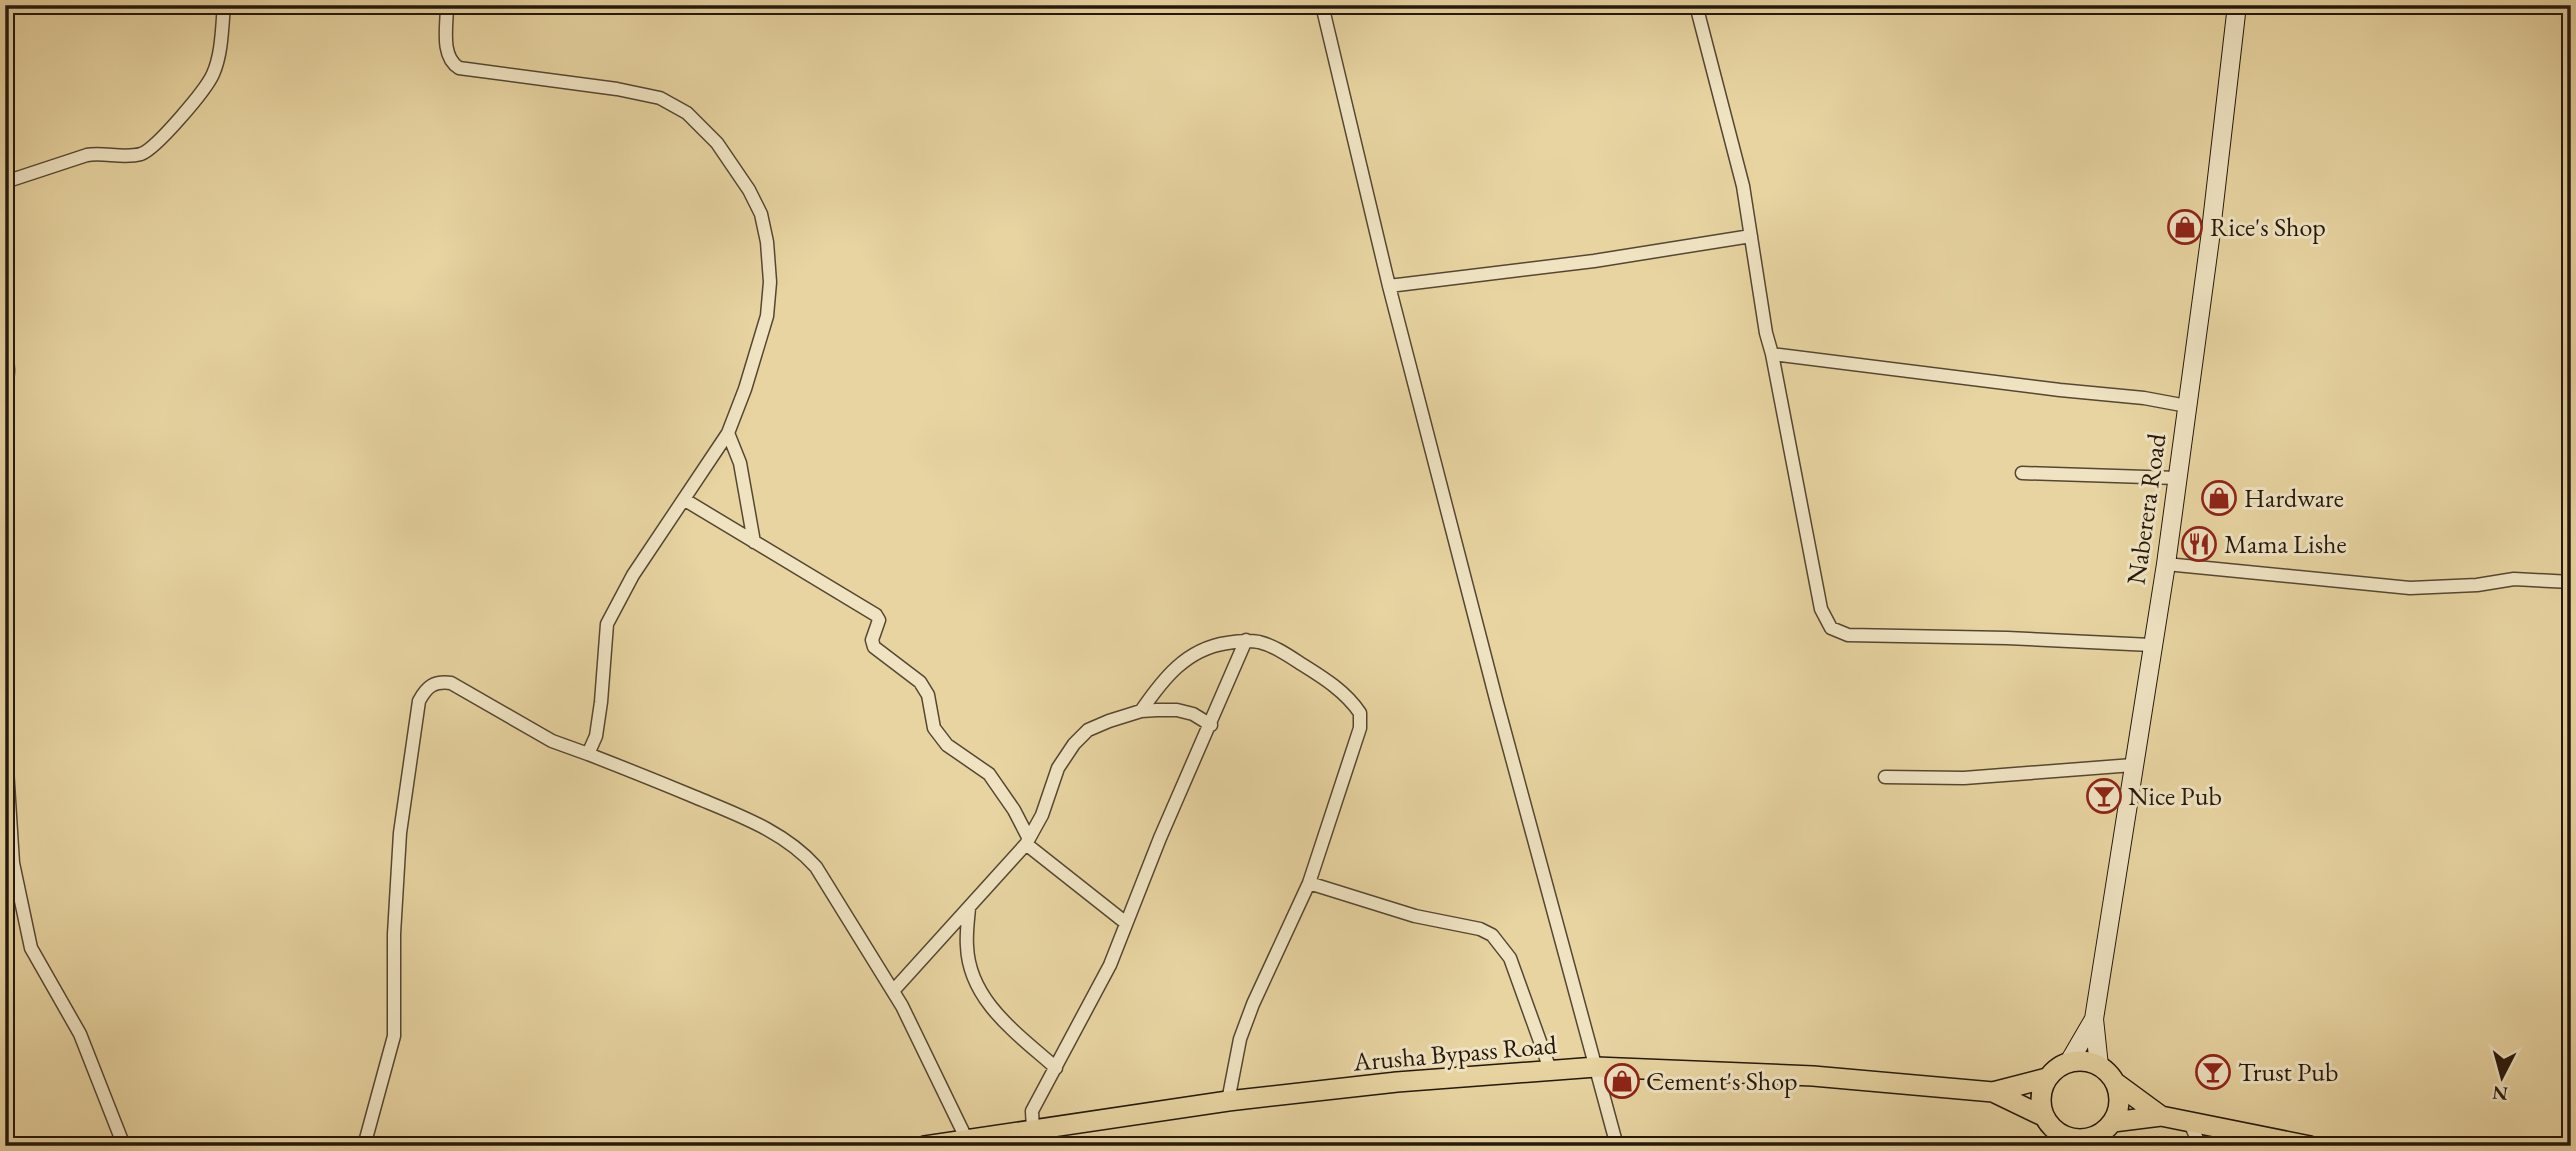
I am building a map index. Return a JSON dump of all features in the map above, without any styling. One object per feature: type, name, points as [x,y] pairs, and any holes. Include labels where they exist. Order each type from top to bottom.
[{"type":"main road","name":"Arusha Bypass Road","points":[[925,1146],[1228,1101],[1465,1076],[1596,1067],[1813,1076],[1993,1092],[2047,1078],[2057,1068],[2069,1062]]},
{"type":"main road","points":[[2069,1062],[2090,1062],[2099,1066],[2116,1083],[2161,1116]]},
{"type":"main road","points":[[2043,1116],[2041,1090],[2047,1078]]},
{"type":"main road","points":[[2113,1122],[2119,1109],[2120,1096],[2116,1083]]},
{"type":"main road","name":"Arusha Bypass Road","points":[[1993,1092],[2043,1116],[2060,1140],[2092,1141],[2113,1122]]},
{"type":"main road","points":[[2113,1122],[2161,1116],[2310,1146]]},
{"type":"street","points":[[5,182],[87,155],[130,155],[149,149],[166,134],[213,75],[218,58],[223,5]]},
{"type":"street","points":[[447,5],[447,54],[459,68],[617,89],[660,98],[687,113],[717,143],[749,190],[761,214],[767,242],[767,316],[758,351],[728,433],[633,575],[607,624],[601,702],[596,736],[588,754]]},
{"type":"street","points":[[1322,5],[1389,286],[1497,703],[1617,1146]]},
{"type":"street","points":[[1696,5],[1743,186],[1766,333],[1821,609],[1831,628],[1848,635],[2007,638],[2151,645]]},
{"type":"street","name":"Naberera Road","points":[[2099,1066],[2094,1019],[2151,645],[2166,564],[2213,212],[2237,5]]},
{"type":"street","points":[[1389,286],[1581,262],[1751,236]]},
{"type":"street","points":[[5,333],[8,370],[5,413]]},
{"type":"street","points":[[1772,354],[2144,398],[2187,406]]},
{"type":"street","points":[[728,433],[740,463],[754,542]]},
{"type":"street","points":[[2022,473],[2177,478]]},
{"type":"street","points":[[685,500],[879,617],[872,640],[874,647],[920,682],[928,695],[934,727],[947,746],[989,774],[1007,799],[1028,842],[1126,923]]},
{"type":"street","points":[[2166,564],[2410,588],[2439,589],[2514,579],[2571,582]]},
{"type":"street","points":[[1141,711],[1161,682],[1185,659],[1210,646],[1246,640],[1272,648],[1311,670],[1338,688],[1360,713],[1360,728],[1309,883],[1253,1004],[1241,1040],[1228,1101]]},
{"type":"street","points":[[1032,1130],[1032,1111],[1110,965],[1160,838],[1246,640]]},
{"type":"street","points":[[364,1146],[394,1035],[394,934],[400,833],[419,701],[436,682],[458,685],[552,741],[713,804],[776,833],[800,849],[816,867],[893,991],[967,1140]]},
{"type":"street","points":[[893,991],[1028,842],[1042,815],[1058,768],[1074,744],[1088,730],[1141,711],[1177,710],[1193,714],[1211,725]]},
{"type":"street","points":[[5,737],[13,863],[31,948],[80,1034],[124,1146]]},
{"type":"street","points":[[1885,777],[1964,778],[2133,765]]},
{"type":"street","points":[[1309,883],[1415,916],[1480,929],[1492,935],[1510,958],[1551,1072]]},
{"type":"street","points":[[969,908],[967,946],[970,967],[978,990],[1000,1018],[1056,1068]]},
{"type":"street","name":"Naberera Road","points":[[2069,1062],[2094,1019]]},
{"type":"street","points":[[2190,1123],[2200,1146]]},
{"type":"place","name":"Rice's Shop","points":[[2185,227]]},
{"type":"place","name":"Hardware","points":[[2219,498]]},
{"type":"place","name":"Mama Lishe","points":[[2199,544]]},
{"type":"place","name":"Nice Pub","points":[[2104,796]]},
{"type":"place","name":"Trust Pub","points":[[2213,1072]]},
{"type":"place","name":"Cement's Shop","points":[[1622,1081]]}]
